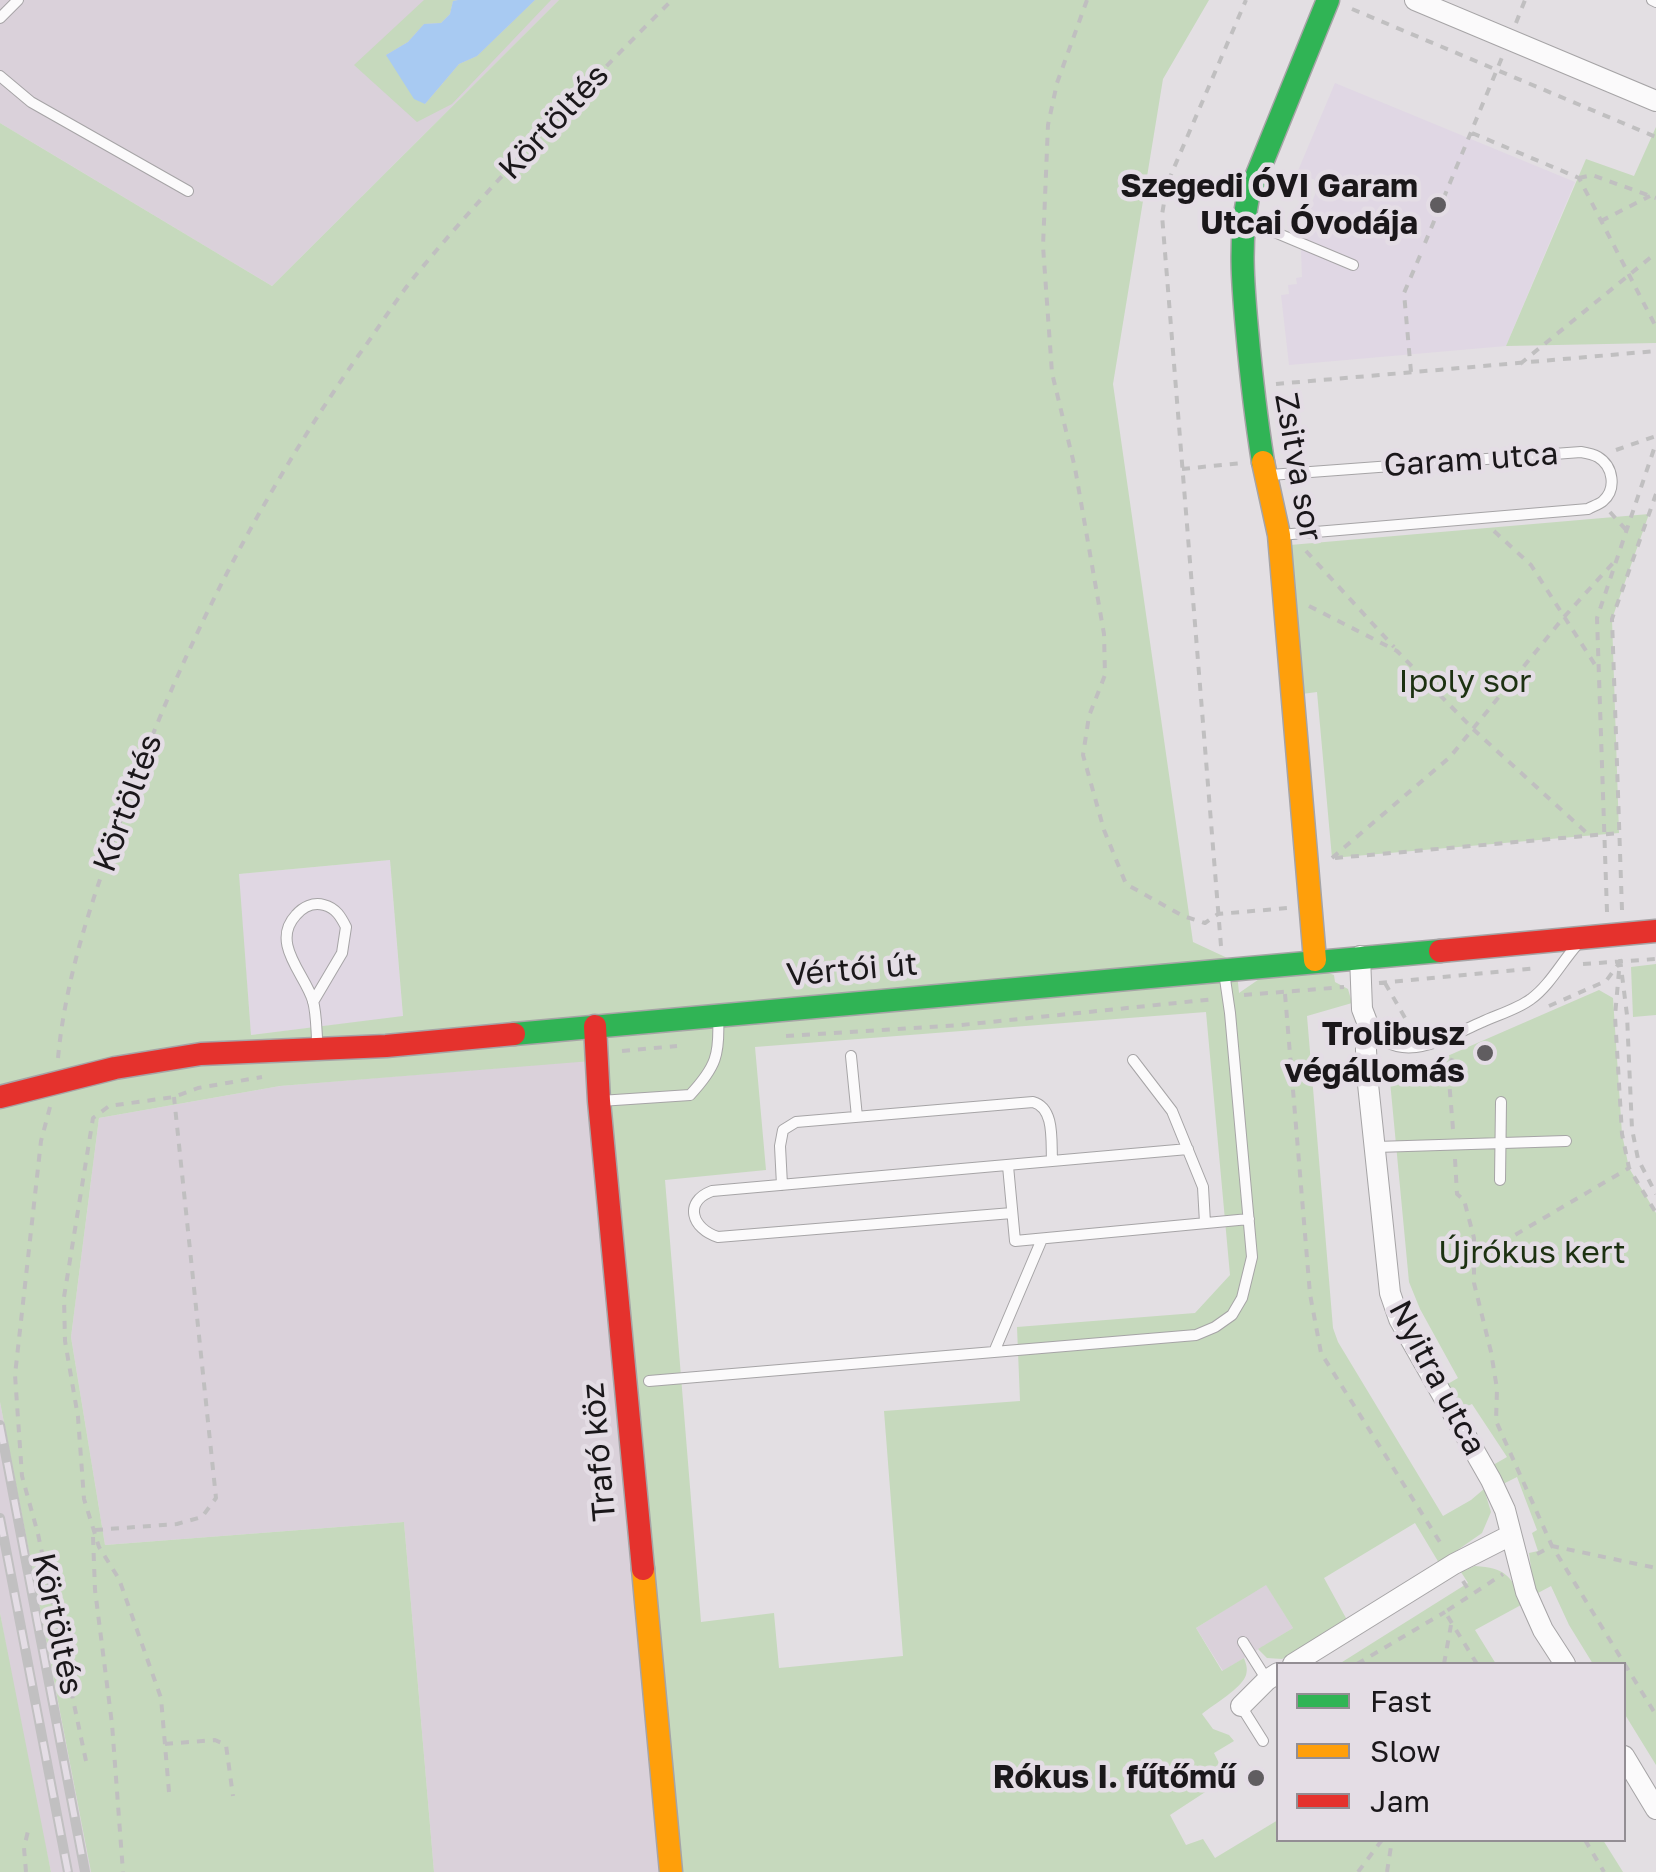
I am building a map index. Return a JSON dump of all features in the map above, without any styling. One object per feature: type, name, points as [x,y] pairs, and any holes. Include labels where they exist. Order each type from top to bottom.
[{"type":"street","points":[[1415,0],[1656,101]]},
{"type":"street","name":"Zsitva sor","points":[[1314,960],[1284,594],[1284,535],[1263,468],[1240,256],[1248,197],[1337,4]]},
{"type":"street","name":"Vértói út","points":[[0,1098],[155,1060],[201,1054],[386,1046],[1656,930]]},
{"type":"street","name":"Nyitra utca","points":[[1360,956],[1368,1084],[1390,1292],[1399,1319],[1491,1480],[1512,1535],[1526,1592],[1565,1662]]},
{"type":"street","name":"Trafó köz","points":[[594,1026],[671,1872]]},
{"type":"street","points":[[1296,1662],[1454,1564],[1512,1535]]},
{"type":"street","points":[[1240,1706],[1273,1677]]},
{"type":"street","points":[[1626,1759],[1656,1808]]},
{"type":"lane","points":[[0,18],[18,0]]},
{"type":"lane","points":[[0,76],[31,102],[188,191]]},
{"type":"lane","points":[[1242,219],[1353,265]]},
{"type":"lane","name":"Garam utca","points":[[1263,468],[1581,452],[1598,457],[1608,466],[1612,478],[1610,492],[1602,502],[1588,509],[1284,535]]},
{"type":"lane","points":[[314,1002],[342,953],[346,926],[334,910],[317,904],[300,911],[286,938],[287,948],[314,1002],[318,1050]]},
{"type":"lane","points":[[1367,1022],[1386,1042],[1404,1048],[1422,1047],[1531,1000],[1582,939]]},
{"type":"lane","points":[[649,1381],[1196,1335],[1232,1316],[1242,1298],[1252,1257],[1223,968]]},
{"type":"lane","points":[[599,1102],[690,1095],[712,1071],[719,1040],[718,1015]]},
{"type":"lane","points":[[851,1056],[857,1117]]},
{"type":"lane","points":[[1133,1060],[1172,1111],[1203,1187],[1204,1223]]},
{"type":"lane","points":[[782,1185],[783,1130],[796,1122],[1033,1102],[1045,1108],[1049,1120],[1052,1161]]},
{"type":"lane","points":[[1500,1180],[1501,1102]]},
{"type":"lane","points":[[1375,1148],[1566,1142]]},
{"type":"lane","points":[[1012,1213],[718,1237],[707,1234],[696,1223],[694,1213],[704,1194],[712,1191],[1188,1149]]},
{"type":"lane","points":[[1008,1166],[1015,1240],[1249,1219]]},
{"type":"lane","points":[[994,1352],[1042,1239]]},
{"type":"lane","points":[[1243,1642],[1273,1677]]},
{"type":"lane","points":[[1240,1706],[1264,1741]]},
{"type":"path","name":"Körtöltés","points":[[86,1761],[22,1476],[15,1376],[40,1141],[56,1082],[70,975],[92,899],[180,668],[241,544],[320,412],[417,273],[513,164],[672,0]]},
{"type":"path","points":[[1087,0],[1057,83],[1048,125],[1042,246],[1052,373],[1075,468],[1104,634],[1105,675],[1089,716],[1083,754],[1104,830],[1126,884],[1183,916],[1204,923],[1218,914],[1310,906]]},
{"type":"path","points":[[1223,968],[1162,215],[1166,184],[1246,0]]},
{"type":"path","points":[[1425,243],[1525,0]]},
{"type":"path","points":[[1337,4],[1656,137]]},
{"type":"path","points":[[1472,133],[1578,178],[1592,175],[1653,197]]},
{"type":"path","points":[[1578,178],[1656,328]]},
{"type":"path","points":[[1602,221],[1653,197]]},
{"type":"path","points":[[1411,374],[1404,294],[1422,251]]},
{"type":"path","points":[[1520,364],[1656,253]]},
{"type":"path","points":[[1251,385],[1656,351]]},
{"type":"path","points":[[1598,457],[1656,436]]},
{"type":"path","points":[[1618,934],[1608,914],[1597,618],[1656,444]]},
{"type":"path","points":[[1182,469],[1263,468]]},
{"type":"path","points":[[1656,494],[1612,619],[1622,915],[1618,934],[1627,1015],[1632,1129],[1638,1159],[1656,1194]]},
{"type":"path","points":[[1602,502],[1626,531]]},
{"type":"path","points":[[1480,518],[1531,565],[1599,671]]},
{"type":"path","points":[[1284,535],[1473,729],[1590,835]]},
{"type":"path","points":[[1617,560],[1564,617],[1450,757],[1330,858],[1619,833]]},
{"type":"path","points":[[1284,594],[1397,650]]},
{"type":"path","points":[[775,1036],[962,1024],[1656,959]]},
{"type":"path","points":[[1534,1012],[1606,980],[1620,962]]},
{"type":"path","points":[[1620,962],[1615,1016],[1622,1134],[1629,1168],[1656,1212]]},
{"type":"path","points":[[1385,982],[1422,1047]]},
{"type":"path","points":[[1285,992],[1310,1294],[1320,1353],[1471,1594]]},
{"type":"path","points":[[1441,1052],[1459,1044],[1448,1068],[1457,1194],[1464,1200],[1474,1238],[1474,1284],[1497,1389],[1496,1421],[1552,1546],[1623,1662]]},
{"type":"path","points":[[596,1053],[682,1045]]},
{"type":"path","points":[[170,1792],[161,1698],[119,1579],[99,1547],[84,1499],[78,1416],[65,1342],[64,1297],[93,1118],[109,1106],[174,1097],[198,1088],[274,1075],[282,1051]]},
{"type":"path","points":[[1368,1084],[1422,1060]]},
{"type":"path","points":[[92,1530],[177,1524],[202,1517],[216,1498],[174,1097]]},
{"type":"path","points":[[1474,1258],[1629,1168]]},
{"type":"path","points":[[92,1530],[122,1872]]},
{"type":"path","points":[[1361,1662],[1552,1546],[1656,1568]]},
{"type":"path","points":[[1445,1612],[1476,1662]]},
{"type":"path","points":[[1444,1662],[1451,1622]]},
{"type":"path","points":[[1626,1666],[1656,1715]]},
{"type":"path","points":[[165,1744],[214,1740],[226,1744],[233,1796]]},
{"type":"path","points":[[26,1872],[24,1848],[28,1832]]},
{"type":"path","points":[[1358,1872],[1380,1842]]},
{"type":"path","points":[[1387,1872],[1392,1842]]},
{"type":"path","points":[[1585,1842],[1604,1872]]},
{"type":"shaded area","points":[[0,0],[559,0],[272,286],[0,123]]},
{"type":"shaded area","name":"Szegedi ÓVI Garam Utcai Óvodája","points":[[1335,83],[1575,182],[1506,346],[1289,365],[1281,295],[1289,294],[1288,285],[1297,284],[1296,278],[1302,277],[1301,251],[1309,232],[1301,229],[1320,182],[1297,173]]},
{"type":"shaded area","points":[[390,860],[403,1017],[251,1035],[238,874]]},
{"type":"shaded area","points":[[605,1059],[683,1872],[434,1872],[404,1522],[105,1545],[71,1337],[99,1118],[280,1086]]},
{"type":"shaded area","points":[[0,1402],[91,1872],[51,1872],[25,1751],[0,1613]]},
{"type":"shaded area","points":[[1266,1584],[1293,1628],[1223,1671],[1196,1628]]},
{"type":"green space","points":[[424,0],[458,0],[453,1],[450,14],[441,23],[424,24],[408,42],[386,55],[425,104],[459,64],[477,56],[535,0],[551,0],[452,104],[417,122],[354,65]]},
{"type":"green space","points":[[559,0],[1209,0],[1163,79],[1113,384],[1193,942],[1236,962],[1239,993],[1265,975],[1326,972],[1348,989],[1352,1003],[1307,1016],[1333,1328],[1443,1516],[1484,1489],[1491,1512],[1482,1533],[1439,1563],[1415,1523],[1324,1578],[1347,1620],[1282,1659],[1267,1658],[1258,1649],[1293,1628],[1266,1585],[1196,1628],[1222,1671],[1244,1658],[1246,1664],[1246,1675],[1239,1685],[1202,1714],[1213,1729],[1234,1741],[1214,1753],[1220,1765],[1232,1759],[1239,1770],[1170,1815],[1186,1845],[1203,1839],[1215,1858],[1276,1821],[1276,1842],[1604,1842],[1623,1872],[683,1872],[604,1060],[280,1086],[99,1118],[71,1337],[105,1545],[404,1522],[434,1872],[91,1872],[0,1402],[0,123],[272,286]],"holes":[[[390,860],[403,1016],[251,1035],[239,874]],[[1206,1012],[1230,1275],[1195,1313],[1017,1327],[1020,1401],[884,1411],[903,1656],[779,1668],[774,1613],[701,1622],[665,1180],[766,1170],[755,1047]]]},
{"type":"green space","points":[[1656,127],[1656,343],[1506,346],[1586,159],[1634,176]]},
{"type":"green space","name":"Ipoly sor","points":[[1649,514],[1612,619],[1619,833],[1332,858],[1317,692],[1302,694],[1290,545]]},
{"type":"green space","points":[[1656,964],[1656,1015],[1633,1017],[1631,967]]},
{"type":"green space","name":"Újrókus kert","points":[[1599,990],[1613,998],[1622,1134],[1629,1168],[1656,1213],[1656,1765],[1626,1716],[1626,1662],[1592,1662],[1551,1586],[1538,1593],[1529,1553],[1538,1551],[1532,1533],[1537,1530],[1517,1477],[1503,1484],[1493,1465],[1507,1457],[1472,1404],[1459,1410],[1446,1385],[1458,1378],[1409,1282],[1390,1081]]},
{"type":"green space","points":[[1475,1566],[1494,1569],[1507,1575],[1515,1587],[1521,1605],[1475,1630],[1495,1662],[1342,1662],[1468,1583],[1461,1572]]},
{"type":"green space","points":[[0,1613],[51,1872],[0,1872]]},
{"type":"water","points":[[535,0],[477,56],[459,64],[425,104],[414,99],[386,55],[408,42],[424,24],[441,23],[450,14],[453,1]]},
{"type":"railway","points":[[0,1425],[85,1872]]},
{"type":"railway","points":[[0,1518],[68,1872]]},
{"type":"traffic: fast","points":[[1263,462],[1244,297],[1245,214],[1248,197],[1328,0]]},
{"type":"traffic: fast","points":[[514,1034],[1440,951]]},
{"type":"traffic: slow","points":[[1263,462],[1279,535],[1315,960]]},
{"type":"traffic: slow","points":[[643,1569],[671,1872]]},
{"type":"traffic: jam","points":[[1440,951],[1656,931]]},
{"type":"traffic: jam","points":[[595,1026],[643,1569]]},
{"type":"traffic: jam","points":[[0,1097],[115,1068],[201,1054],[386,1046],[514,1034]]},
{"type":"place","name":"Szegedi ÓVI Garam Utcai Óvodája","points":[[1438,205]]},
{"type":"place","name":"Trolibusz végállomás","points":[[1485,1053]]},
{"type":"place","name":"Rókus I. fűtőmű","points":[[1256,1778]]}]
